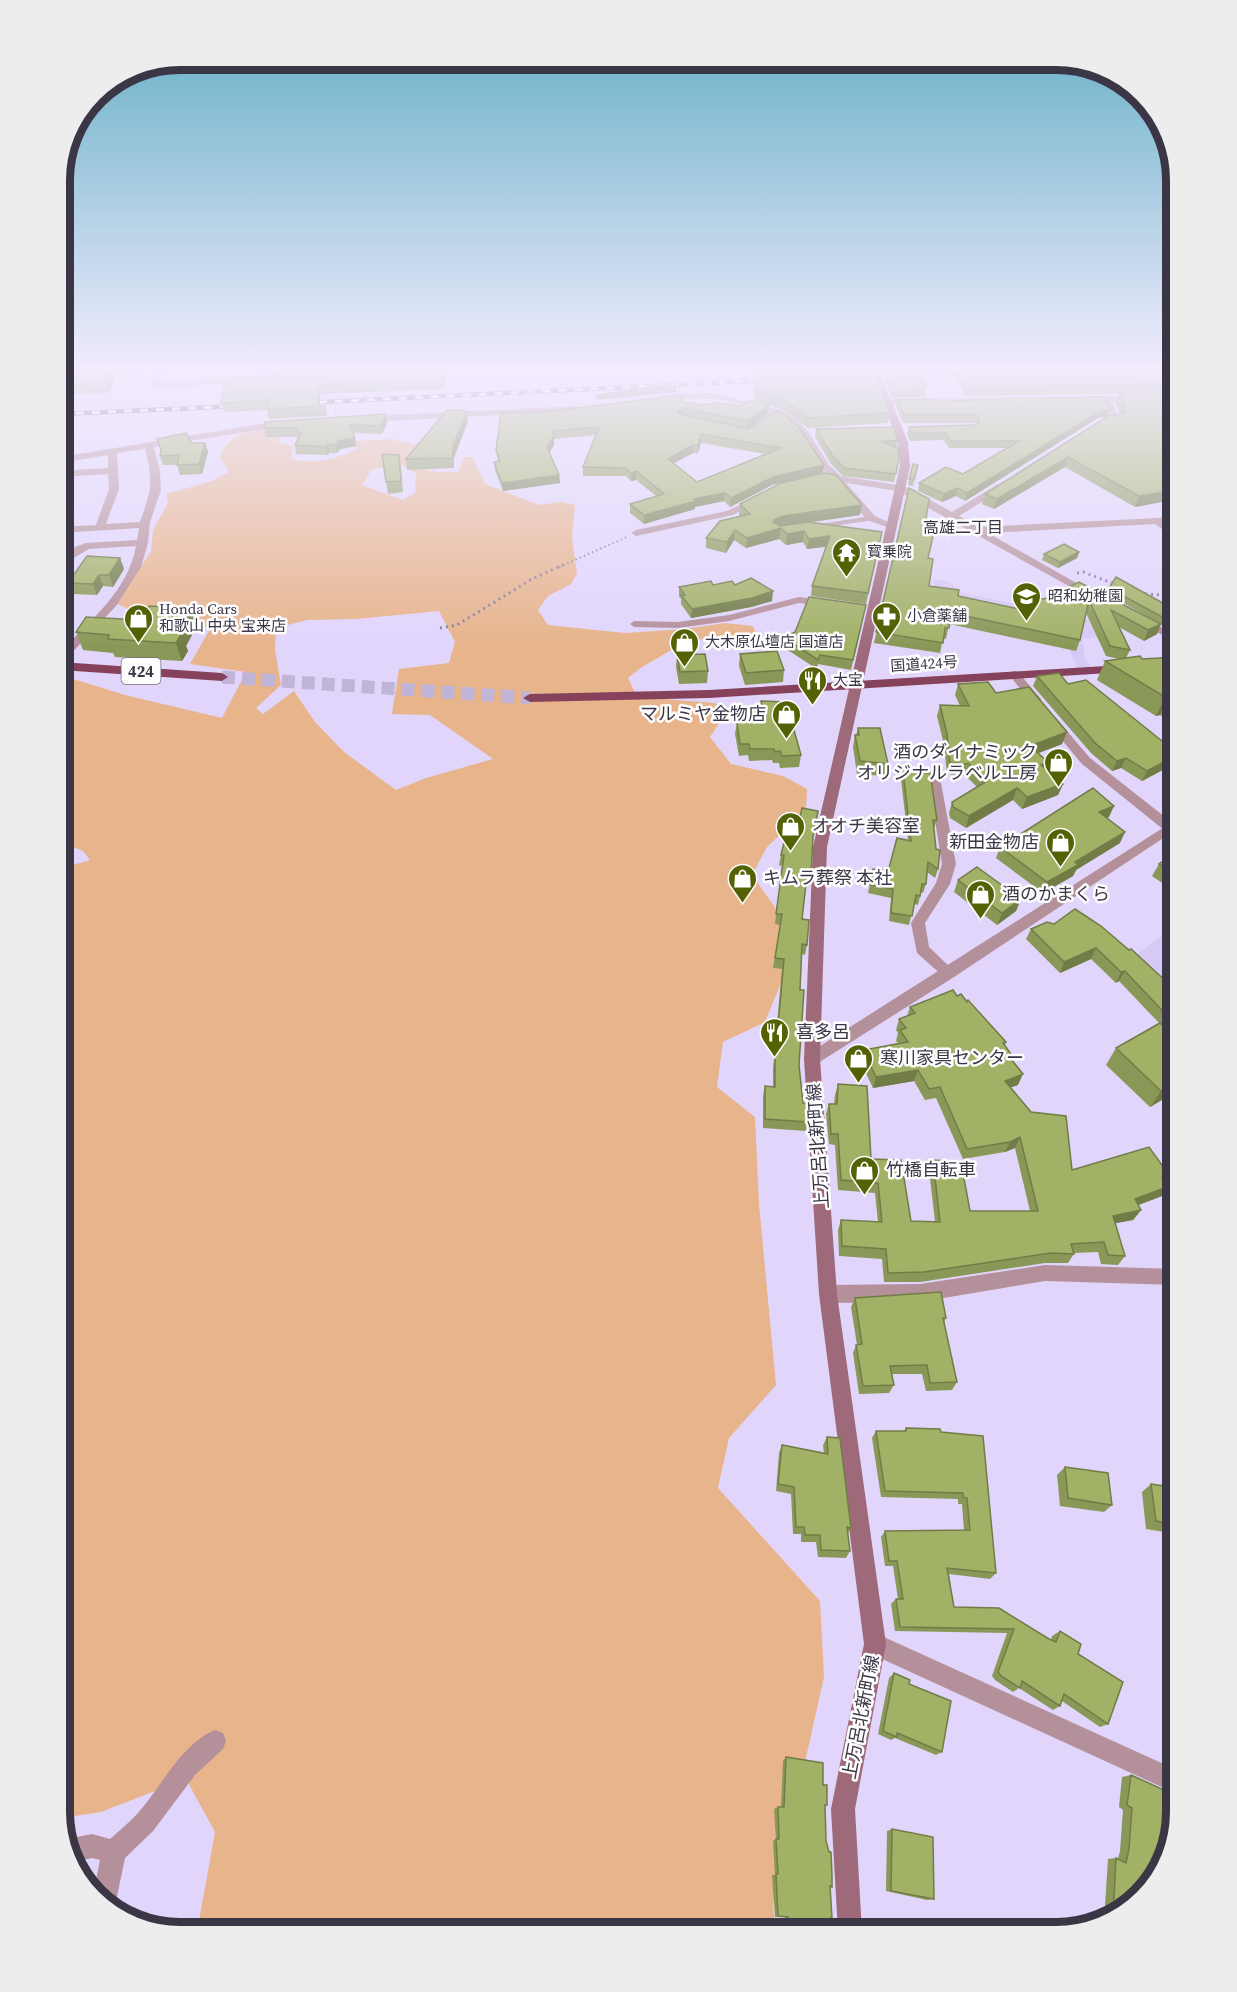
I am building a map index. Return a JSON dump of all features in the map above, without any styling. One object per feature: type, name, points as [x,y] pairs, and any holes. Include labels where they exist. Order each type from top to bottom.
[{"type":"highway","name":"424","points":[[71,667],[222,677]]},
{"type":"highway","name":"国道424号","points":[[530,698],[685,695],[1130,668]]},
{"type":"main road","name":"上万呂北新町線","points":[[849,1922],[843,1809],[875,1644],[828,1294],[812,1059],[820,847],[855,686],[867,610],[892,526],[901,488],[904,462]]},
{"type":"street","points":[[100,528],[114,489],[112,462]]},
{"type":"street","points":[[71,647],[125,586],[136,566],[143,543],[144,525],[156,495],[152,462]]},
{"type":"street","points":[[822,462],[871,518],[892,526]]},
{"type":"street","points":[[71,473],[112,471]]},
{"type":"street","points":[[822,478],[837,478],[901,488],[1099,599]]},
{"type":"street","points":[[953,516],[1013,478]]},
{"type":"street","points":[[636,533],[730,513],[767,494]]},
{"type":"street","points":[[1157,521],[1166,528]]},
{"type":"street","points":[[978,530],[1166,521]]},
{"type":"street","points":[[71,529],[144,525]]},
{"type":"street","points":[[71,558],[77,550],[88,546],[143,543]]},
{"type":"street","points":[[1128,614],[1166,633]]},
{"type":"street","points":[[1014,674],[1086,761],[1166,820]]},
{"type":"street","points":[[935,783],[949,864],[943,884],[918,923],[922,949],[949,973]]},
{"type":"street","points":[[812,1059],[949,973],[1166,830]]},
{"type":"street","points":[[828,1294],[920,1293],[1045,1273],[1166,1277]]},
{"type":"street","points":[[875,1644],[1166,1777]]},
{"type":"street","points":[[106,1892],[114,1852],[145,1823],[188,1767],[214,1741]]},
{"type":"street","points":[[77,1849],[92,1846],[114,1852]]},
{"type":"lane","points":[[801,529],[871,518]]},
{"type":"lane","points":[[634,624],[678,625],[729,618],[799,600],[831,604]]},
{"type":"path","points":[[440,628],[457,625],[532,579],[636,533]]},
{"type":"path","points":[[1060,577],[1083,572],[1122,586]]},
{"type":"path","points":[[1141,593],[1166,596]]},
{"type":"shaded area","points":[[223,462],[420,462],[415,468],[438,472],[458,472],[462,462],[474,462],[485,484],[539,505],[561,502],[575,505],[572,538],[577,574],[571,584],[548,596],[538,610],[548,625],[625,633],[684,629],[725,623],[753,626],[757,635],[739,640],[705,638],[673,649],[628,678],[637,697],[715,703],[726,713],[710,737],[731,764],[783,776],[807,789],[806,810],[767,847],[752,875],[774,906],[794,951],[765,1022],[723,1042],[717,1087],[755,1117],[759,1204],[776,1385],[729,1438],[718,1488],[820,1601],[824,1677],[773,1905],[775,1922],[199,1921],[215,1832],[186,1779],[101,1812],[70,1817],[71,866],[90,860],[83,851],[71,846],[71,678],[125,695],[222,718],[246,672],[190,664],[210,629],[192,621],[145,616],[115,603],[151,552],[153,530],[168,503],[166,494],[212,481],[229,472]],"holes":[[[403,465],[416,473],[415,493],[403,500],[362,485],[372,469]],[[439,611],[455,642],[449,663],[399,669],[392,714],[430,715],[493,759],[426,778],[396,790],[344,752],[315,722],[294,691],[263,714],[256,708],[281,685],[275,650],[276,628],[307,620],[356,619]]]},
{"type":"shaded area","name":"昭和幼稚園","points":[[934,580],[949,581],[960,592],[966,594],[1078,616],[1107,627],[1111,635],[1082,639],[1085,658],[1092,669],[1078,669],[1069,649],[961,626],[968,606],[934,596]]},
{"type":"shaded area","points":[[1166,933],[1166,982],[1133,957]]},
{"type":"building","points":[[178,462],[200,462],[199,464],[177,465]]},
{"type":"building","points":[[383,462],[400,462],[401,481],[386,482]]},
{"type":"building","points":[[494,462],[553,462],[559,475],[502,483]]},
{"type":"building","points":[[585,462],[672,462],[697,482],[747,462],[822,462],[824,465],[773,477],[731,498],[725,493],[694,499],[696,501],[644,515],[630,504],[664,494],[636,471],[631,473],[626,468],[583,467]]},
{"type":"building","points":[[838,462],[898,462],[896,474],[844,468]]},
{"type":"building","points":[[983,462],[1017,462],[967,493],[958,488],[944,494],[919,483],[946,467],[963,474]]},
{"type":"building","points":[[1036,462],[1060,462],[997,499],[985,494]]},
{"type":"building","points":[[1077,462],[1166,462],[1166,492],[1139,496]]},
{"type":"building","points":[[913,464],[918,465],[914,480],[909,479]]},
{"type":"building","points":[[824,473],[836,475],[862,505],[783,516],[773,522],[780,526],[808,522],[882,532],[868,593],[812,586],[830,536],[809,539],[804,531],[787,534],[781,528],[747,538],[735,530],[727,542],[706,538],[720,521],[750,514],[740,504],[781,483]]},
{"type":"building","points":[[909,488],[929,499],[925,526],[935,528],[928,558],[933,559],[929,586],[959,590],[958,596],[1029,611],[1033,597],[1044,599],[1079,582],[1161,624],[1148,630],[1111,610],[1130,650],[1110,646],[1089,600],[1080,640],[951,613],[949,628],[945,628],[943,643],[876,632]]},
{"type":"building","points":[[1064,544],[1079,552],[1060,562],[1044,554]]},
{"type":"building","points":[[87,556],[120,558],[109,575],[99,575],[93,584],[71,583],[71,579]]},
{"type":"building","points":[[1116,577],[1166,605],[1166,619],[1109,588]]},
{"type":"building","points":[[751,578],[773,591],[752,598],[692,609],[681,595],[685,595],[679,587],[711,581],[713,585],[732,581],[735,585]]},
{"type":"building","points":[[809,597],[866,605],[853,660],[820,655],[818,660],[784,638],[795,632]]},
{"type":"building","points":[[149,606],[191,608],[178,631],[182,633],[176,643],[108,639],[109,635],[76,632],[86,617],[140,620]]},
{"type":"building","points":[[777,651],[784,670],[746,673],[740,654]]},
{"type":"building","points":[[705,654],[708,671],[680,672],[677,655]]},
{"type":"building","points":[[1140,656],[1142,659],[1166,658],[1166,697],[1165,697],[1105,661]]},
{"type":"building","points":[[1059,673],[1068,684],[1086,680],[1166,744],[1166,761],[1147,771],[1126,758],[1117,761],[1095,743],[1037,676]]},
{"type":"building","points":[[988,682],[996,693],[1029,687],[1067,732],[1030,746],[1048,762],[1041,765],[1063,784],[1027,797],[1017,788],[969,816],[953,807],[952,802],[987,781],[969,764],[950,763],[947,734],[940,705],[969,706],[958,684]]},
{"type":"building","points":[[761,701],[786,702],[801,755],[782,756],[780,751],[775,752],[774,749],[750,749],[749,744],[740,744],[737,723],[741,722],[740,713],[745,713],[744,710],[763,710]]},
{"type":"building","points":[[858,728],[880,728],[888,764],[860,761],[855,735],[859,735]]},
{"type":"building","points":[[903,771],[930,773],[937,820],[933,820],[936,849],[940,850],[938,869],[928,862],[926,884],[922,884],[920,896],[916,895],[912,916],[891,913],[893,889],[870,885],[873,869],[886,871],[887,867],[889,868],[897,838],[911,841]]},
{"type":"building","points":[[1093,788],[1114,806],[1099,812],[1125,832],[1075,862],[1078,865],[1047,882],[1000,847]]},
{"type":"building","points":[[802,808],[818,811],[813,837],[811,876],[807,875],[802,919],[809,920],[807,945],[802,944],[800,990],[804,990],[799,1065],[803,1103],[807,1104],[809,1122],[765,1119],[765,1086],[775,1087],[775,1059],[784,959],[775,958],[782,914],[776,914],[784,855],[781,855],[788,826],[794,827],[796,820],[799,821]]},
{"type":"building","points":[[1166,859],[1166,869],[1159,864]]},
{"type":"building","points":[[977,867],[1021,899],[1002,913],[958,880]]},
{"type":"building","points":[[1075,909],[1101,926],[1129,950],[1131,949],[1166,981],[1166,1015],[1125,971],[1121,972],[1096,948],[1064,962],[1031,929],[1047,922],[1054,924]]},
{"type":"building","points":[[953,990],[957,996],[961,994],[967,1002],[968,1000],[1006,1042],[1003,1043],[1014,1058],[1011,1059],[1023,1074],[1005,1081],[1031,1112],[1066,1116],[1072,1170],[1149,1147],[1166,1171],[1162,1176],[1166,1181],[1166,1187],[1135,1199],[1141,1210],[1113,1216],[1125,1256],[1108,1255],[1104,1242],[1071,1244],[1074,1254],[1051,1253],[924,1272],[888,1273],[886,1249],[842,1246],[841,1220],[882,1222],[878,1183],[841,1180],[838,1134],[831,1134],[829,1104],[837,1104],[838,1084],[867,1086],[871,1159],[901,1160],[911,1221],[940,1222],[933,1160],[961,1162],[970,1211],[1038,1211],[1020,1137],[1010,1142],[967,1149],[940,1087],[929,1089],[918,1070],[876,1077],[868,1060],[870,1060],[868,1053],[871,1053],[869,1049],[908,1042],[900,1030],[906,1028],[899,1019],[915,1013],[910,1007]]},
{"type":"building","points":[[1160,1023],[1166,1029],[1166,1088],[1161,1091],[1116,1048]]},
{"type":"building","points":[[941,1292],[946,1318],[943,1318],[957,1382],[930,1383],[927,1365],[890,1366],[894,1385],[863,1386],[856,1345],[862,1344],[855,1298]]},
{"type":"building","points":[[906,1428],[940,1429],[941,1432],[983,1436],[996,1573],[947,1568],[954,1607],[999,1608],[1049,1639],[1056,1642],[1060,1631],[1081,1644],[1078,1654],[1123,1682],[1108,1724],[1064,1694],[1060,1706],[1022,1681],[1020,1688],[1001,1676],[998,1672],[1014,1629],[900,1627],[896,1599],[903,1599],[897,1561],[889,1561],[885,1531],[970,1530],[967,1498],[963,1497],[963,1493],[885,1491],[876,1431],[906,1431]]},
{"type":"building","points":[[827,1437],[840,1438],[851,1528],[847,1527],[850,1551],[821,1550],[820,1535],[805,1535],[804,1527],[796,1527],[794,1487],[778,1484],[782,1445],[828,1454]]},
{"type":"building","points":[[1065,1467],[1108,1473],[1112,1505],[1068,1498]]},
{"type":"building","points":[[1151,1484],[1166,1486],[1166,1523],[1156,1521]]},
{"type":"building","points":[[894,1673],[910,1680],[909,1684],[951,1701],[942,1752],[897,1733],[897,1737],[883,1731]]},
{"type":"building","points":[[786,1757],[823,1763],[823,1785],[827,1785],[826,1841],[829,1852],[831,1852],[832,1918],[830,1922],[788,1922],[788,1917],[778,1916],[776,1839],[779,1839],[778,1807],[784,1807]]},
{"type":"building","points":[[1131,1775],[1164,1790],[1166,1826],[1152,1867],[1144,1879],[1114,1906],[1116,1858],[1126,1863],[1129,1849],[1132,1808],[1127,1805]]},
{"type":"building","points":[[892,1829],[933,1837],[934,1899],[891,1891]]},
{"type":"tunnel","points":[[222,677],[530,698]]},
{"type":"place","name":"寳乗院","points":[[846,578]]},
{"type":"place","name":"昭和幼稚園","points":[[1027,622]]},
{"type":"place","name":"小倉薬舗","points":[[886,642]]},
{"type":"place","name":"Honda Cars 和歌山 中央 宝来店","points":[[138,644]]},
{"type":"place","name":"大木原仏壇店 国道店","points":[[684,668]]},
{"type":"place","name":"大宝","points":[[812,706]]},
{"type":"place","name":"マルミヤ金物店","points":[[787,740]]},
{"type":"place","name":"酒のダイナミック オリジナルラベル工房","points":[[1058,788]]},
{"type":"place","name":"オオチ美容室","points":[[791,852]]},
{"type":"place","name":"新田金物店","points":[[1060,868]]},
{"type":"place","name":"キムラ葬祭 本社","points":[[742,904]]},
{"type":"place","name":"酒のかまくら","points":[[981,920]]},
{"type":"place","name":"喜多呂","points":[[775,1058]]},
{"type":"place","name":"寒川家具センター","points":[[859,1084]]},
{"type":"place","name":"竹橋自転車","points":[[865,1196]]},
{"type":"district","name":"高雄二丁目","points":[[963,527]]}]
